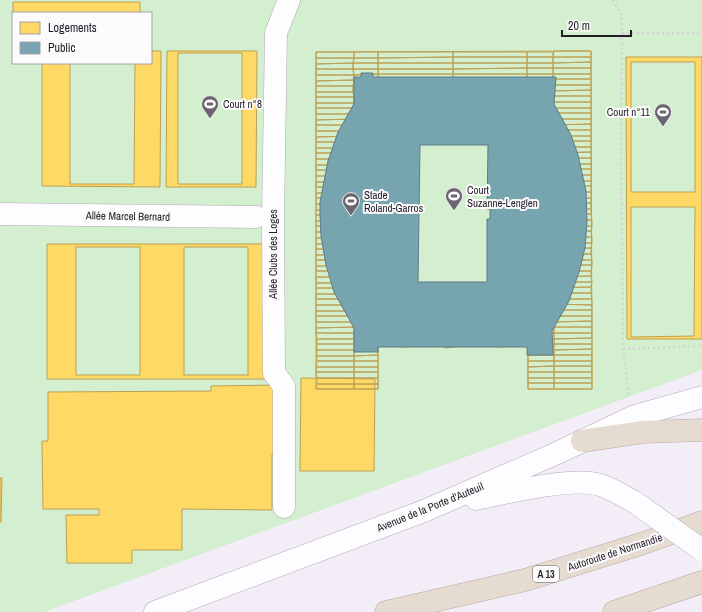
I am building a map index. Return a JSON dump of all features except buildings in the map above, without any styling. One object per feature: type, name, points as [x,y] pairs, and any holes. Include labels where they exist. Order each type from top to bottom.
[{"type":"highway","points":[[582,441],[643,432],[702,430]]},
{"type":"highway","name":"Autoroute de Normandie","points":[[386,612],[525,580],[642,544],[702,522]]},
{"type":"highway","points":[[614,612],[702,582]]},
{"type":"main road","name":"Allée Clubs des Loges","points":[[284,507],[284,386],[274,373],[273,218],[276,33],[289,0]]},
{"type":"main road","name":"Allée Marcel Bernard","points":[[0,214],[256,217]]},
{"type":"main road","name":"Avenue de la Porte d'Auteuil","points":[[155,612],[424,511],[555,454],[635,416],[702,397]]},
{"type":"main road","points":[[424,511],[509,492],[574,482],[600,484],[636,503],[702,550]]},
{"type":"path","points":[[613,0],[621,14],[622,33],[621,167],[623,349],[629,396],[635,416]]},
{"type":"path","points":[[622,33],[702,33]]},
{"type":"path","points":[[623,349],[702,346]]},
{"type":"green space","name":"Stade Roland-Garros","points":[[0,0],[702,0],[702,370],[44,612],[0,612]]},
{"type":"place","name":"Court n°8","points":[[210,119]]},
{"type":"place","name":"Court n°11","points":[[663,127]]},
{"type":"place","name":"Court Suzanne-Lenglen","points":[[454,211]]},
{"type":"place","name":"Stade Roland-Garros","points":[[351,216]]}]
